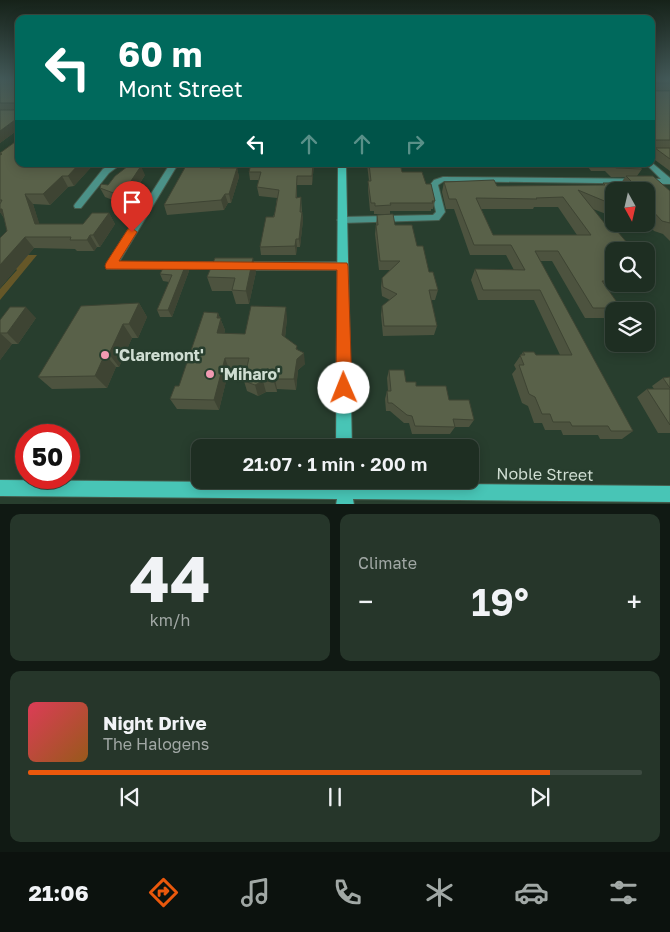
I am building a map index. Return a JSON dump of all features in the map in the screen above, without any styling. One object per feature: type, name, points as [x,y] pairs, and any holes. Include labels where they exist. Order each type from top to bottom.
[{"type":"street","points":[[78,206],[106,171],[112,167]]},
{"type":"street","points":[[172,167],[110,266],[342,266]]},
{"type":"street","points":[[342,167],[344,439]]},
{"type":"street","points":[[653,167],[669,181]]},
{"type":"street","points":[[342,220],[438,218],[441,212],[434,187],[437,182],[443,180],[669,181]]},
{"type":"street","name":"Noble Street","points":[[0,488],[670,494]]},
{"type":"shaded area","points":[[0,255],[37,255],[0,300],[0,289],[17,270]]},
{"type":"building","points":[[655,103],[670,103],[670,140],[656,140]]},
{"type":"building","points":[[15,107],[15,120],[0,131],[0,110],[14,110]]},
{"type":"building","points":[[15,142],[15,167],[76,167],[68,176],[62,176],[43,194],[25,194],[35,224],[83,224],[92,213],[109,213],[87,240],[70,240],[71,237],[25,237],[0,265],[0,238],[7,231],[2,209],[0,209],[2,200],[0,200],[0,155],[2,154],[0,153]]},
{"type":"building","points":[[655,145],[656,148],[670,148],[670,159],[655,148]]},
{"type":"building","points":[[127,167],[140,167],[127,187],[138,188],[127,198],[100,188],[101,184],[108,185],[115,176]]},
{"type":"building","points":[[185,167],[237,168],[229,194],[225,194],[221,200],[164,205]]},
{"type":"building","points":[[250,167],[313,167],[312,176],[297,176],[296,198],[301,197],[300,212],[302,212],[299,239],[296,239],[295,246],[260,247],[266,217],[274,217],[279,190],[257,187],[261,172],[249,172]]},
{"type":"building","points":[[369,167],[401,167],[402,172],[422,172],[426,184],[431,184],[435,201],[432,201],[433,203],[390,203],[391,205],[375,206],[375,203],[371,203],[368,181],[371,181]]},
{"type":"building","points":[[615,167],[640,167],[642,169]]},
{"type":"building","points":[[626,176],[653,176],[670,191],[670,223],[662,221],[655,213],[655,182],[632,182]]},
{"type":"building","points":[[494,180],[497,186],[605,185],[605,201],[578,190],[605,224],[605,232],[618,232],[626,242],[605,242],[605,281],[602,281],[605,285],[605,292],[610,292],[617,302],[605,302],[605,308],[593,308],[558,251],[535,251],[633,431],[611,431],[608,426],[572,426],[570,422],[553,422],[550,414],[542,414],[535,397],[529,394],[519,365],[524,365],[520,355],[525,355],[523,352],[534,352],[536,355],[572,355],[540,290],[483,290],[475,269],[525,270],[511,245],[474,245],[456,199],[449,199],[444,182]],"holes":[[[563,197],[591,235],[493,235],[476,198],[537,199]]]},
{"type":"building","points":[[393,214],[395,225],[412,225],[417,246],[423,246],[429,272],[433,272],[438,290],[429,290],[437,326],[384,326],[382,306],[397,294],[383,287],[382,278],[400,261],[380,261],[376,225],[378,225],[377,215]]},
{"type":"building","points":[[215,258],[253,258],[246,291],[232,290],[235,278],[207,277]]},
{"type":"building","points":[[165,264],[186,264],[168,310],[157,310],[172,275],[160,274]]},
{"type":"building","points":[[139,303],[129,324],[123,324],[109,354],[105,354],[95,376],[38,377],[81,306]]},
{"type":"building","points":[[251,306],[286,307],[282,335],[297,346],[296,349],[304,353],[297,359],[294,379],[275,379],[274,382],[263,381],[255,385],[244,381],[249,358],[225,358],[214,400],[170,399],[175,386],[179,386],[204,312],[218,313],[217,318],[221,318],[217,333],[245,334]]},
{"type":"building","points":[[10,307],[26,307],[7,333],[0,333],[0,320]]},
{"type":"building","points":[[389,370],[404,370],[406,382],[416,382],[416,386],[446,386],[449,400],[469,400],[474,420],[453,419],[455,427],[415,426],[412,416],[407,415],[392,403],[388,403],[387,391],[391,391]]},
{"type":"building","points":[[670,377],[670,388],[663,378]]},
{"type":"building","points":[[647,389],[670,389],[670,425]]},
{"type":"place","name":"'Claremont'","points":[[105,355]]},
{"type":"place","name":"'Miharo'","points":[[210,374]]},
{"type":"route","points":[[132,232],[110,266],[342,266],[344,388]]}]
